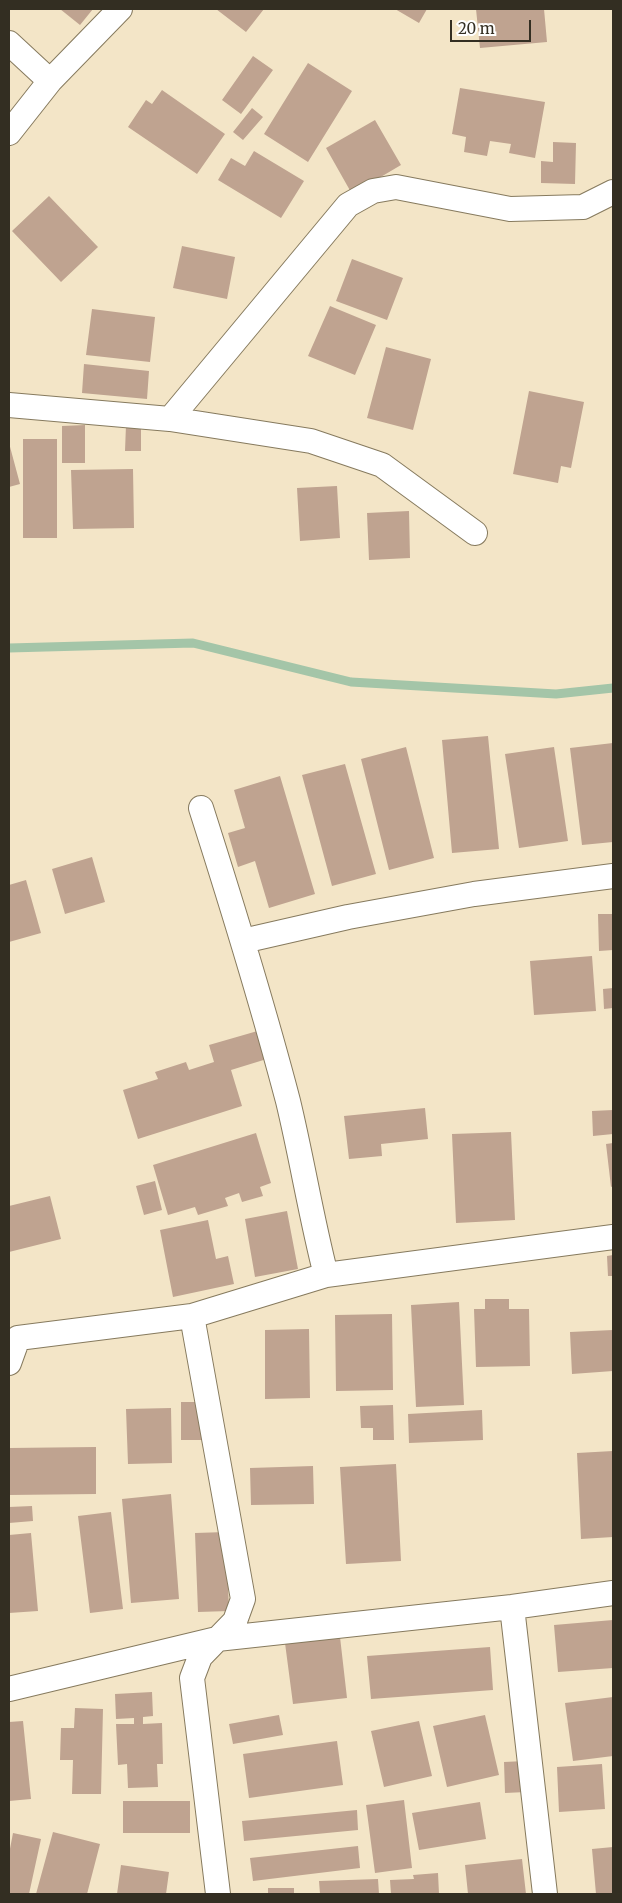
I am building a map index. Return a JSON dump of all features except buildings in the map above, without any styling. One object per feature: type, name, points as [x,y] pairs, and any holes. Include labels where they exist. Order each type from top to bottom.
[{"type":"street","points":[[9,133],[50,81],[120,9]]},
{"type":"street","points":[[9,43],[50,81]]},
{"type":"street","points":[[170,419],[348,204],[373,191],[396,187],[510,209],[582,207],[613,192]]},
{"type":"street","points":[[9,405],[170,419],[310,441],[382,464],[475,533]]},
{"type":"street","points":[[201,808],[243,941],[288,1104],[311,1218],[326,1275]]},
{"type":"street","points":[[243,941],[348,917],[474,894],[613,876]]},
{"type":"street","points":[[9,1363],[14,1332],[192,1316],[326,1275],[613,1237]]},
{"type":"street","points":[[192,1316],[243,1599],[235,1621],[200,1657],[192,1678],[218,1894]]},
{"type":"street","points":[[9,1689],[218,1639],[512,1607],[613,1593]]},
{"type":"street","points":[[512,1607],[545,1894]]},
{"type":"waterway","points":[[9,648],[193,643],[351,682],[556,694],[613,688]]}]
